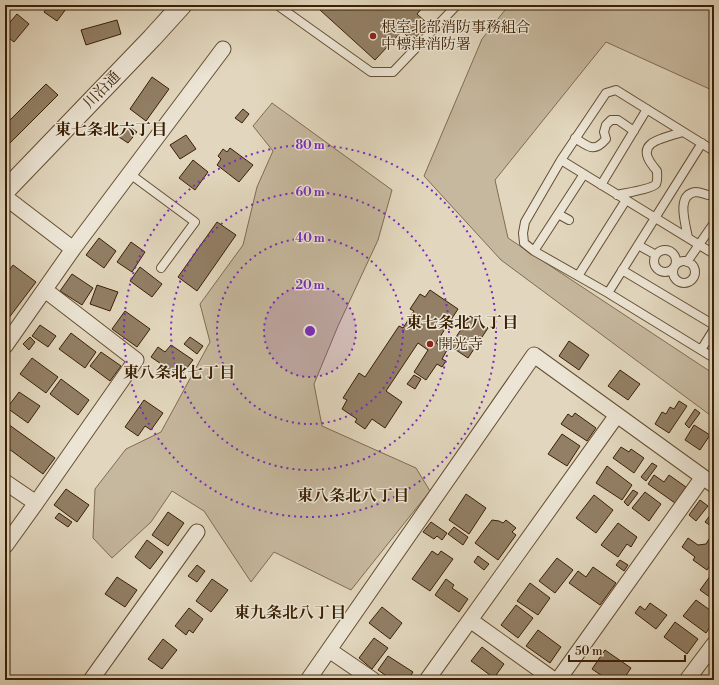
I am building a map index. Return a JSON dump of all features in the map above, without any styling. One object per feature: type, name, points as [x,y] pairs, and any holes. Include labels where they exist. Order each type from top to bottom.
[{"type":"street","name":"川沿通","points":[[5,191],[173,8]]},
{"type":"street","points":[[5,346],[73,249],[223,49]]},
{"type":"street","points":[[5,197],[73,249]]},
{"type":"street","points":[[5,546],[136,360],[45,290]]},
{"type":"street","points":[[308,680],[534,355],[709,481],[558,680]]},
{"type":"street","points":[[427,680],[617,415]]},
{"type":"street","points":[[5,482],[36,503]]},
{"type":"street","points":[[91,680],[197,532]]},
{"type":"street","points":[[470,620],[554,680]]},
{"type":"street","points":[[687,680],[714,644]]},
{"type":"street","points":[[329,650],[373,680]]},
{"type":"lane","points":[[277,5],[371,72],[393,72],[455,7],[454,5]]},
{"type":"lane","points":[[714,151],[616,90],[606,93],[561,160],[525,222],[523,233],[524,243],[534,251],[608,293],[714,358]]},
{"type":"lane","points":[[601,185],[646,109]]},
{"type":"lane","points":[[575,138],[593,148],[601,145],[606,139],[604,132],[606,125],[611,120],[618,120],[634,131]]},
{"type":"lane","points":[[617,195],[651,188],[656,184],[658,177],[657,171],[650,164],[647,157],[647,150],[650,144],[683,132]]},
{"type":"lane","points":[[608,293],[702,143]]},
{"type":"lane","points":[[561,160],[714,254]]},
{"type":"lane","points":[[130,174],[195,222],[161,268]]},
{"type":"lane","points":[[534,251],[584,174]]},
{"type":"lane","points":[[688,238],[682,207],[684,200],[689,194],[697,192],[714,195]]},
{"type":"lane","points":[[578,276],[626,200]]},
{"type":"lane","points":[[558,214],[569,220]]},
{"type":"lane","points":[[687,262],[714,223]]},
{"type":"lane","points":[[638,245],[656,255]]},
{"type":"lane","points":[[656,255],[654,262],[658,270],[667,272],[672,269],[674,267],[677,263],[687,262],[694,267],[695,271],[693,278],[686,282],[680,282],[675,278],[673,273],[674,267],[675,264],[675,258],[671,252],[662,250],[656,255]]},
{"type":"lane","points":[[622,270],[714,325]]},
{"type":"lane","points":[[701,350],[714,329]]},
{"type":"shaded area","points":[[509,5],[714,5],[714,91],[606,42],[495,180],[508,238],[714,374],[714,418],[501,260],[424,176],[482,39]]},
{"type":"shaded area","points":[[272,103],[392,190],[378,240],[338,326],[314,384],[322,426],[416,468],[430,491],[351,590],[274,552],[251,582],[204,511],[172,491],[151,522],[112,558],[93,538],[95,489],[126,449],[161,432],[210,342],[200,304],[243,245],[257,187],[273,151],[253,126]]},
{"type":"building","points":[[49,5],[69,5],[57,21],[44,12]]},
{"type":"building","name":"根室北部消防事務組合 中標津消防署","points":[[325,5],[425,5],[417,14],[428,24],[412,41],[402,31],[375,60],[320,10]]},
{"type":"building","points":[[17,14],[29,24],[14,42],[5,35],[5,28]]},
{"type":"building","points":[[117,20],[121,34],[86,45],[81,30]]},
{"type":"building","points":[[152,77],[169,89],[146,121],[130,109]]},
{"type":"building","points":[[46,84],[58,95],[9,144],[5,141],[5,125]]},
{"type":"building","points":[[243,109],[249,114],[242,123],[235,118]]},
{"type":"building","points":[[127,125],[137,132],[128,143],[119,137]]},
{"type":"building","points":[[186,135],[196,149],[180,159],[170,145]]},
{"type":"building","points":[[230,148],[253,165],[239,182],[217,165],[221,159],[218,156],[223,149],[227,152]]},
{"type":"building","points":[[193,160],[208,172],[195,190],[179,178]]},
{"type":"building","points":[[217,222],[236,235],[197,291],[178,277]]},
{"type":"building","points":[[99,238],[116,251],[104,268],[86,255]]},
{"type":"building","points":[[131,242],[145,252],[132,272],[117,262]]},
{"type":"building","points":[[13,265],[36,282],[8,319],[5,317],[5,276]]},
{"type":"building","points":[[140,267],[162,284],[152,297],[130,281]]},
{"type":"building","points":[[72,274],[93,288],[82,305],[60,291]]},
{"type":"building","points":[[97,285],[118,292],[110,311],[90,304]]},
{"type":"building","points":[[430,290],[458,309],[436,343],[447,350],[442,359],[446,361],[442,367],[437,364],[426,380],[414,372],[428,350],[418,343],[386,391],[402,402],[385,428],[372,419],[365,429],[355,422],[357,419],[342,409],[347,400],[343,398],[359,373],[365,377],[399,326],[403,328],[414,311],[410,309],[420,294],[425,297]]},
{"type":"building","points":[[125,311],[150,329],[137,347],[112,329]]},
{"type":"building","points":[[470,316],[488,328],[468,358],[450,346]]},
{"type":"building","points":[[40,325],[56,336],[48,347],[32,336]]},
{"type":"building","points":[[71,333],[96,352],[85,368],[59,349]]},
{"type":"building","points":[[30,337],[35,342],[29,350],[23,344]]},
{"type":"building","points":[[190,337],[203,346],[197,354],[184,344]]},
{"type":"building","points":[[569,341],[589,355],[579,370],[559,356]]},
{"type":"building","points":[[171,345],[193,360],[180,377],[151,357],[158,347],[165,352]]},
{"type":"building","points":[[101,352],[121,366],[110,381],[90,366]]},
{"type":"building","points":[[32,358],[58,377],[46,393],[20,374]]},
{"type":"building","points":[[620,370],[640,384],[628,400],[608,386]]},
{"type":"building","points":[[414,375],[421,379],[415,389],[407,384]]},
{"type":"building","points":[[61,379],[89,400],[78,415],[50,394]]},
{"type":"building","points":[[19,392],[40,406],[28,423],[7,408]]},
{"type":"building","points":[[144,400],[163,413],[151,430],[145,426],[138,436],[125,427]]},
{"type":"building","points":[[679,401],[687,406],[669,433],[655,424],[662,412],[666,414],[670,407],[674,409]]},
{"type":"building","points":[[695,409],[700,413],[689,428],[685,424]]},
{"type":"building","points":[[575,413],[596,428],[587,441],[561,424],[568,414],[572,417]]},
{"type":"building","points":[[8,424],[55,458],[43,474],[5,446],[5,428]]},
{"type":"building","points":[[694,425],[710,435],[700,450],[685,440]]},
{"type":"building","points":[[562,434],[580,446],[567,466],[548,454]]},
{"type":"building","points":[[621,447],[629,452],[631,449],[644,458],[634,473],[613,458]]},
{"type":"building","points":[[652,463],[657,466],[646,481],[641,477]]},
{"type":"building","points":[[607,466],[632,485],[622,500],[596,483]]},
{"type":"building","points":[[654,475],[664,482],[669,475],[686,487],[675,503],[648,484]]},
{"type":"building","points":[[66,489],[89,505],[77,522],[54,505]]},
{"type":"building","points":[[633,490],[638,493],[628,506],[624,502]]},
{"type":"building","points":[[645,492],[661,504],[649,521],[632,508]]},
{"type":"building","points":[[466,494],[486,508],[469,534],[449,520]]},
{"type":"building","points":[[594,495],[613,510],[596,533],[576,518]]},
{"type":"building","points":[[700,500],[708,506],[696,521],[689,515]]},
{"type":"building","points":[[714,510],[714,528],[705,522]]},
{"type":"building","points":[[168,512],[184,523],[168,546],[152,535]]},
{"type":"building","points":[[59,513],[72,522],[68,527],[55,518]]},
{"type":"building","points":[[492,520],[503,523],[506,520],[516,528],[512,532],[516,535],[498,560],[475,543]]},
{"type":"building","points":[[431,522],[447,533],[442,540],[437,536],[434,539],[423,532]]},
{"type":"building","points":[[618,523],[637,537],[631,547],[627,544],[618,557],[601,545]]},
{"type":"building","points":[[454,527],[468,537],[463,545],[448,534]]},
{"type":"building","points":[[711,536],[714,538],[714,553],[710,558],[713,561],[707,570],[693,560],[695,557],[682,547],[688,538],[698,545],[706,544]]},
{"type":"building","points":[[147,540],[163,552],[150,569],[135,557]]},
{"type":"building","points":[[432,551],[438,555],[441,551],[453,559],[430,591],[412,579]]},
{"type":"building","points":[[478,556],[489,564],[484,570],[474,562]]},
{"type":"building","points":[[557,558],[573,570],[555,593],[539,581]]},
{"type":"building","points":[[620,560],[628,565],[624,571],[616,565]]},
{"type":"building","points":[[197,565],[205,571],[197,582],[188,576]]},
{"type":"building","points":[[593,567],[616,583],[600,605],[569,583],[578,571],[586,577]]},
{"type":"building","points":[[711,575],[714,577],[714,600],[700,590]]},
{"type":"building","points":[[117,577],[137,590],[125,607],[105,594]]},
{"type":"building","points":[[212,579],[228,590],[211,612],[196,601]]},
{"type":"building","points":[[446,579],[454,585],[452,588],[468,599],[459,612],[435,595]]},
{"type":"building","points":[[530,583],[550,598],[538,615],[517,601]]},
{"type":"building","points":[[696,600],[714,613],[714,621],[706,633],[683,616]]},
{"type":"building","points":[[650,603],[667,615],[656,629],[635,613],[640,606],[645,610]]},
{"type":"building","points":[[516,605],[533,618],[518,638],[501,625]]},
{"type":"building","points":[[382,607],[402,623],[390,639],[369,623]]},
{"type":"building","points":[[189,608],[203,619],[193,633],[189,630],[186,635],[175,626]]},
{"type":"building","points":[[675,622],[698,639],[687,654],[664,637]]},
{"type":"building","points":[[538,630],[561,647],[550,663],[526,646]]},
{"type":"building","points":[[374,638],[388,648],[372,669],[359,658]]},
{"type":"building","points":[[163,639],[177,650],[162,669],[148,659]]},
{"type":"building","points":[[482,647],[504,664],[494,678],[471,661]]},
{"type":"building","points":[[605,650],[631,668],[623,680],[608,680],[592,669]]},
{"type":"building","points":[[388,656],[413,672],[408,680],[392,680],[378,670]]},
{"type":"place","name":"根室北部消防事務組合 中標津消防署","points":[[373,36]]},
{"type":"place","name":"開光寺","points":[[430,344]]},
{"type":"district","name":"東七条北六丁目","points":[[111,130]]},
{"type":"district","name":"東七条北八丁目","points":[[462,323]]},
{"type":"district","name":"東八条北七丁目","points":[[179,373]]},
{"type":"district","name":"東八条北八丁目","points":[[353,496]]},
{"type":"district","name":"東九条北八丁目","points":[[290,613]]}]
